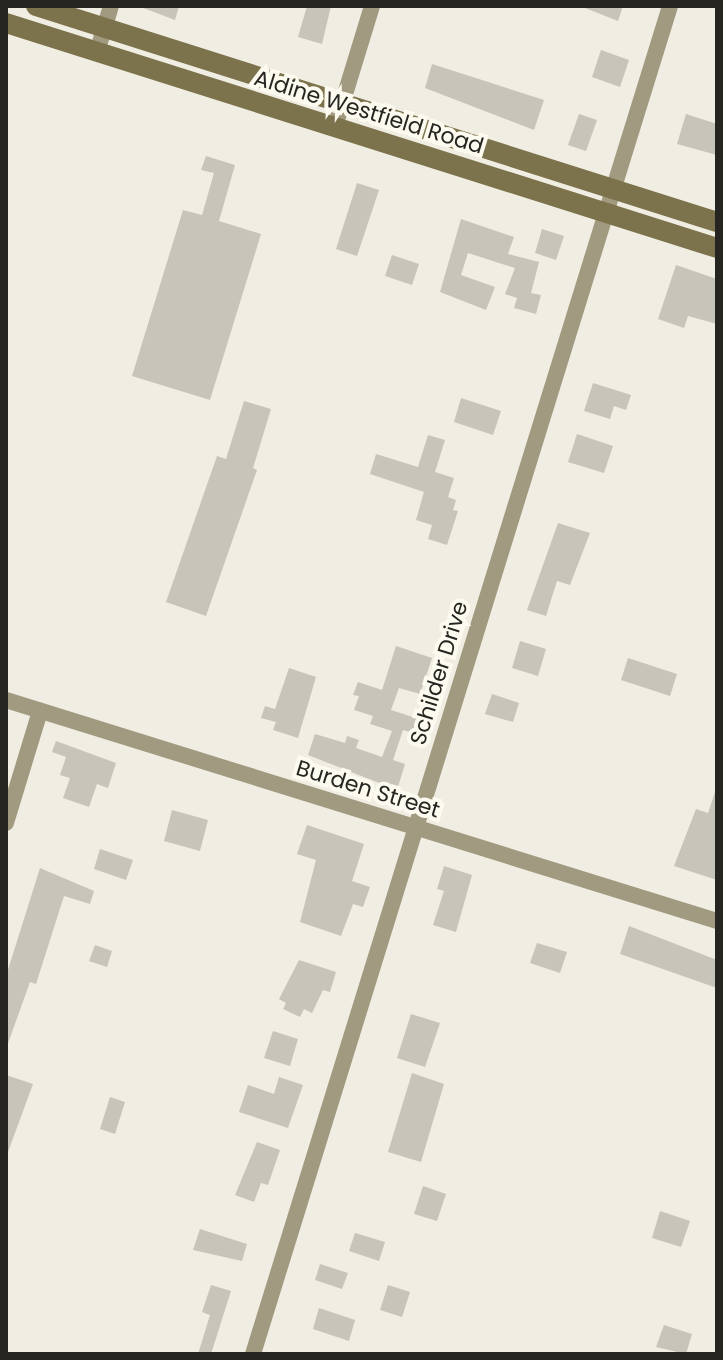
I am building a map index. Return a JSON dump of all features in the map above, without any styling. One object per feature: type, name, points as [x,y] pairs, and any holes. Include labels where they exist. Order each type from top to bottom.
[{"type":"main road","name":"Aldine Westfield Road","points":[[36,6],[717,222]]},
{"type":"main road","name":"Aldine Westfield Road","points":[[6,23],[717,248]]},
{"type":"main road","points":[[205,86],[212,62]]},
{"type":"street","points":[[97,52],[111,6]]},
{"type":"street","points":[[335,127],[372,6]]},
{"type":"street","name":"Schilder Drive","points":[[253,1354],[670,6]]},
{"type":"street","name":"Burden Street","points":[[6,700],[717,921]]},
{"type":"street","points":[[6,823],[40,711]]},
{"type":"building","points":[[138,6],[179,6],[175,20]]},
{"type":"building","points":[[307,6],[331,6],[322,44],[298,37]]},
{"type":"building","points":[[580,6],[623,6],[618,21]]},
{"type":"building","points":[[601,50],[629,60],[620,87],[592,77]]},
{"type":"building","points":[[432,64],[544,100],[534,130],[425,88]]},
{"type":"building","points":[[579,114],[597,120],[586,151],[568,145]]},
{"type":"building","points":[[686,114],[717,124],[717,155],[677,144]]},
{"type":"building","points":[[206,156],[235,165],[219,221],[261,234],[210,400],[132,376],[183,210],[202,215],[214,173],[201,170]]},
{"type":"building","points":[[357,183],[379,190],[357,256],[336,249]]},
{"type":"building","points":[[461,219],[514,237],[508,254],[539,262],[531,293],[541,295],[536,314],[514,308],[517,298],[505,294],[515,268],[468,253],[461,275],[495,287],[486,310],[440,292]]},
{"type":"building","points":[[542,229],[564,236],[556,260],[535,253]]},
{"type":"building","points":[[392,255],[419,264],[412,285],[385,276]]},
{"type":"building","points":[[676,265],[717,279],[717,324],[688,316],[684,328],[658,319]]},
{"type":"building","points":[[593,383],[631,395],[626,410],[614,406],[610,419],[584,411]]},
{"type":"building","points":[[461,398],[501,411],[493,435],[454,422]]},
{"type":"building","points":[[244,401],[271,409],[253,468],[257,470],[206,616],[166,602],[217,456],[226,459]]},
{"type":"building","points":[[577,434],[613,446],[604,473],[568,462]]},
{"type":"building","points":[[428,435],[445,440],[435,472],[454,478],[448,497],[456,500],[453,510],[458,511],[447,545],[428,539],[432,525],[416,520],[424,492],[370,474],[376,454],[418,467]]},
{"type":"building","points":[[558,523],[590,533],[570,585],[557,581],[546,616],[527,610]]},
{"type":"building","points":[[520,641],[546,649],[538,676],[512,668]]},
{"type":"building","points":[[396,646],[432,658],[420,694],[399,688],[391,710],[425,721],[420,735],[403,730],[393,760],[405,764],[397,790],[308,755],[315,734],[345,743],[347,736],[359,740],[356,748],[382,757],[392,731],[370,724],[373,716],[354,710],[359,696],[353,695],[358,682],[382,690]]},
{"type":"building","points":[[628,658],[677,674],[670,696],[621,680]]},
{"type":"building","points":[[289,668],[316,677],[298,738],[273,730],[276,722],[261,718],[265,706],[275,709]]},
{"type":"building","points":[[492,694],[519,703],[513,722],[485,714]]},
{"type":"building","points":[[56,741],[116,763],[108,788],[97,784],[89,807],[63,798],[70,778],[60,775],[66,757],[52,752]]},
{"type":"building","points":[[715,792],[717,880],[674,866],[696,809],[708,813]]},
{"type":"building","points":[[172,810],[208,820],[200,851],[164,841]]},
{"type":"building","points":[[307,825],[364,844],[352,881],[370,887],[363,907],[353,904],[341,936],[300,922],[316,860],[297,854]]},
{"type":"building","points":[[100,849],[133,860],[126,880],[94,869]]},
{"type":"building","points":[[444,866],[472,875],[456,932],[433,925],[444,891],[437,889]]},
{"type":"building","points":[[40,868],[94,891],[90,904],[64,896],[36,984],[30,982],[6,1049],[6,976]]},
{"type":"building","points":[[629,926],[717,960],[717,988],[620,954]]},
{"type":"building","points":[[537,943],[567,952],[560,973],[530,963]]},
{"type":"building","points":[[95,945],[112,951],[107,967],[89,961]]},
{"type":"building","points":[[299,960],[336,972],[330,992],[323,990],[312,1013],[304,1009],[300,1017],[283,1009],[286,1003],[279,999]]},
{"type":"building","points":[[411,1014],[440,1023],[425,1067],[397,1058]]},
{"type":"building","points":[[273,1031],[298,1039],[290,1066],[264,1058]]},
{"type":"building","points":[[412,1073],[444,1084],[421,1162],[388,1152]]},
{"type":"building","points":[[6,1075],[33,1084],[8,1152],[6,1152]]},
{"type":"building","points":[[279,1077],[303,1085],[288,1128],[239,1112],[248,1085],[274,1094]]},
{"type":"building","points":[[110,1097],[125,1102],[115,1134],[100,1129]]},
{"type":"building","points":[[257,1142],[280,1150],[268,1185],[261,1183],[254,1202],[235,1195]]},
{"type":"building","points":[[423,1186],[446,1194],[437,1221],[414,1214]]},
{"type":"building","points":[[660,1211],[690,1221],[681,1247],[652,1238]]},
{"type":"building","points":[[200,1229],[247,1244],[242,1261],[193,1250]]},
{"type":"building","points":[[355,1233],[385,1242],[379,1261],[349,1251]]},
{"type":"building","points":[[320,1264],[348,1273],[342,1289],[315,1280]]},
{"type":"building","points":[[211,1285],[231,1291],[211,1354],[198,1354],[210,1315],[202,1312]]},
{"type":"building","points":[[388,1285],[410,1292],[402,1317],[380,1310]]},
{"type":"building","points":[[319,1308],[355,1320],[349,1341],[313,1329]]},
{"type":"building","points":[[664,1325],[692,1334],[686,1354],[656,1347]]}]
